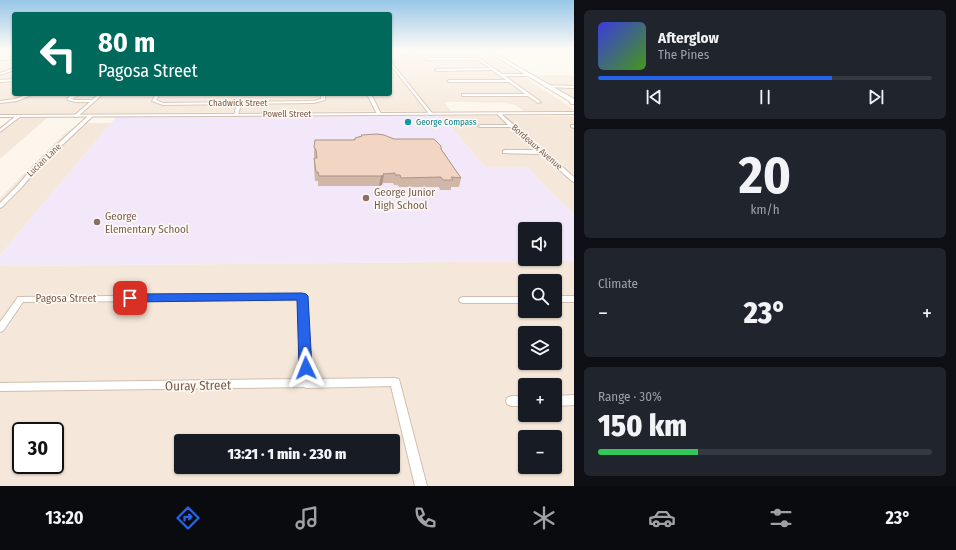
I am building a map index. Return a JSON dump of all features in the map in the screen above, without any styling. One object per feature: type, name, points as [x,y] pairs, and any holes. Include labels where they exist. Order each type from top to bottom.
[{"type":"main road","points":[[524,73],[565,100],[574,103]]},
{"type":"street","points":[[398,73],[431,114]]},
{"type":"street","points":[[499,73],[539,102]]},
{"type":"street","points":[[502,75],[528,75]]},
{"type":"street","points":[[0,81],[12,80]]},
{"type":"street","points":[[449,81],[509,81]]},
{"type":"street","points":[[546,86],[574,87]]},
{"type":"street","points":[[463,95],[529,95]]},
{"type":"street","points":[[0,102],[16,100],[27,96]]},
{"type":"street","points":[[72,96],[70,99],[75,101],[94,102]]},
{"type":"street","points":[[80,116],[94,104],[99,96]]},
{"type":"street","name":"Chadwick Street","points":[[157,96],[154,100],[155,102],[239,103],[321,101],[324,99],[323,96]]},
{"type":"street","points":[[370,96],[379,114]]},
{"type":"street","points":[[236,115],[239,103]]},
{"type":"street","name":"Powell Street","points":[[0,116],[574,113]]},
{"type":"street","name":"Bordeaux Avenue","points":[[499,114],[574,180]]},
{"type":"street","points":[[0,131],[19,116]]},
{"type":"street","name":"Lucian Lane","points":[[0,206],[37,166],[91,116]]},
{"type":"street","points":[[480,126],[513,126]]},
{"type":"street","points":[[505,152],[543,152]]},
{"type":"street","name":"Pagosa Street","points":[[0,329],[21,299],[302,296],[306,384]]},
{"type":"street","points":[[562,299],[574,299]]},
{"type":"street","points":[[463,300],[518,300]]},
{"type":"street","name":"Ouray Street","points":[[0,387],[395,382],[421,486]]},
{"type":"street","points":[[562,401],[574,400]]},
{"type":"street","points":[[511,401],[518,401]]},
{"type":"shaded area","points":[[0,73],[12,73],[12,96],[392,96],[392,73],[517,73],[574,109],[572,111],[525,112],[517,106],[507,103],[444,102],[451,111],[0,114]]},
{"type":"shaded area","points":[[535,75],[570,75],[574,77],[574,99]]},
{"type":"shaded area","points":[[442,116],[574,116],[574,215],[527,167],[485,167]]},
{"type":"shaded area","name":"George Junior High School","points":[[442,116],[485,167],[527,167],[574,215],[574,261],[562,261],[562,222],[518,222],[518,261],[0,266],[0,255],[116,117]]},
{"type":"shaded area","points":[[13,118],[47,118],[0,159],[0,127]]},
{"type":"shaded area","points":[[79,123],[111,123],[0,255],[0,198],[66,132]]},
{"type":"shaded area","points":[[518,261],[518,266],[562,266],[562,261],[574,261],[574,486],[0,486],[0,266]]},
{"type":"building","name":"George Junior High School","points":[[377,134],[394,139],[434,139],[441,146],[441,149],[461,178],[451,177],[453,180],[443,180],[441,177],[401,178],[400,175],[395,175],[395,173],[383,174],[384,175],[381,176],[319,176],[318,172],[316,172],[314,158],[317,158],[314,147],[315,140],[355,140],[355,138],[362,136],[361,135]]},
{"type":"place","name":"George Compass","points":[[408,122]]},
{"type":"place","name":"George Junior High School","points":[[366,198]]},
{"type":"place","name":"George Elementary School","points":[[97,222]]},
{"type":"route","points":[[130,298],[302,296],[306,368]]}]
